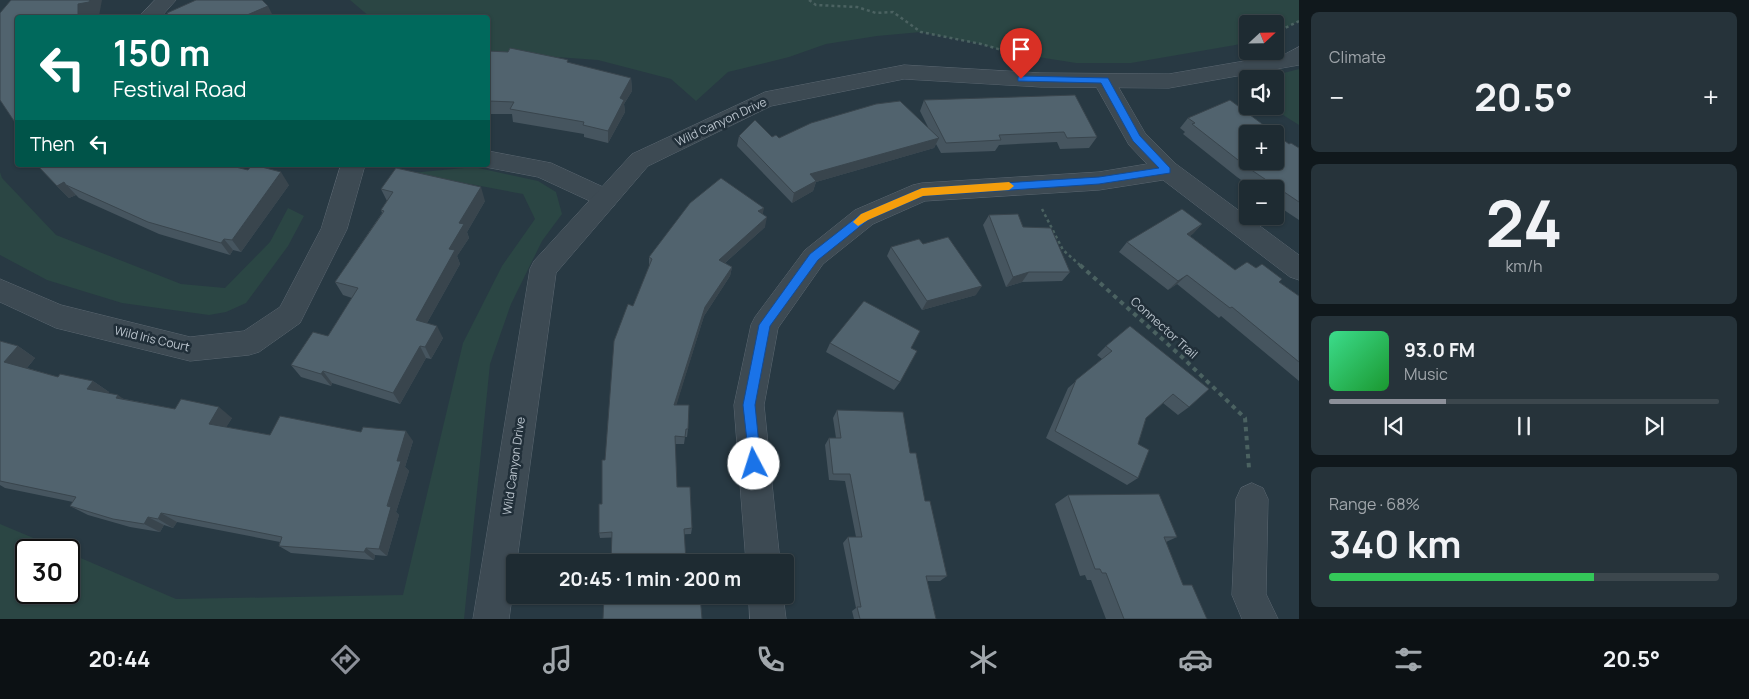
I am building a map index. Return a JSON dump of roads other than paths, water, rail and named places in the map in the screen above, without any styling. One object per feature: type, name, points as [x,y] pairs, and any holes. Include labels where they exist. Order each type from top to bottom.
[{"type":"street","points":[[151,15],[166,0]]},
{"type":"street","name":"Wild Canyon Drive","points":[[491,619],[543,270],[640,160],[765,100],[904,72],[1040,80],[1168,81],[1290,60],[1299,54]]},
{"type":"street","points":[[1104,80],[1137,139],[1167,170],[1299,269]]},
{"type":"street","points":[[490,160],[543,170],[605,199]]},
{"type":"street","name":"Wild Iris Court","points":[[0,290],[56,316],[190,349],[249,343],[290,315],[334,229],[351,167]]},
{"type":"street","points":[[762,554],[749,405],[765,325],[814,257],[864,217],[922,192],[1099,181],[1167,170]]},
{"type":"street","points":[[1252,498],[1249,595],[1260,619]]},
{"type":"street","points":[[767,604],[768,619]]}]
